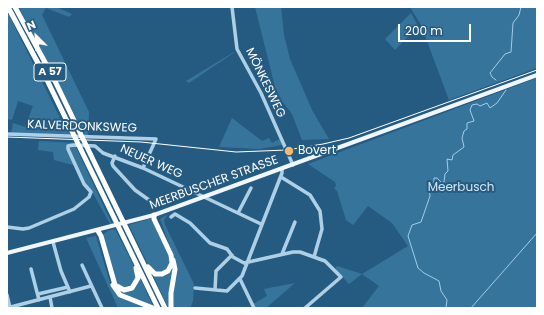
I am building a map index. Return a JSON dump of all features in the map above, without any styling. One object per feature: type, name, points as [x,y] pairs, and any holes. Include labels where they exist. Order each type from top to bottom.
[{"type":"highway","name":"A 57","points":[[12,9],[89,152],[165,308]]},
{"type":"highway","name":"A 57","points":[[17,16],[158,308]]},
{"type":"highway","points":[[138,252],[155,274],[164,274],[170,268],[172,262],[171,255],[154,220],[154,215]]},
{"type":"highway","points":[[154,215],[158,218],[175,264],[171,308]]},
{"type":"highway","points":[[98,231],[102,236],[113,280],[115,285],[121,289],[129,289],[137,282],[138,274],[131,258],[132,253]]},
{"type":"highway","points":[[98,231],[97,235],[115,288],[120,295],[128,299],[148,304],[153,308]]},
{"type":"main road","name":"MEERBUSCHER STRASSE","points":[[7,253],[98,231],[154,215],[537,75]]},
{"type":"street","name":"MÖNKESWEG","points":[[232,7],[237,49],[261,93],[293,164]]},
{"type":"street","name":"KALVERDONKSWEG","points":[[7,134],[156,139],[143,168]]},
{"type":"street","name":"NEUER WEG","points":[[7,228],[29,228],[74,209],[89,197],[90,192],[84,184],[68,146],[94,146],[101,152],[115,156],[143,168],[261,224]]},
{"type":"street","points":[[115,156],[112,163],[113,166],[135,190],[148,200]]},
{"type":"street","points":[[195,288],[229,290],[240,279],[281,177],[282,169]]},
{"type":"street","points":[[281,177],[310,195],[320,211],[322,229],[314,257]]},
{"type":"street","points":[[238,213],[251,188]]},
{"type":"street","points":[[171,217],[175,214],[190,223],[210,243],[224,247],[232,255],[244,263],[282,254],[300,252],[325,261],[341,277],[305,308]]},
{"type":"street","points":[[282,254],[295,222]]},
{"type":"street","points":[[53,242],[61,271],[70,292]]},
{"type":"street","points":[[215,290],[216,271],[232,255]]},
{"type":"street","points":[[82,266],[102,308]]},
{"type":"street","points":[[31,269],[40,300]]},
{"type":"street","points":[[240,279],[254,308]]},
{"type":"street","points":[[7,294],[9,308],[91,286]]},
{"type":"street","points":[[38,294],[68,287]]},
{"type":"street","points":[[50,298],[52,308]]},
{"type":"green space","points":[[19,7],[56,7],[72,14],[69,17],[46,8],[42,15],[89,112],[88,136],[85,135]]},
{"type":"green space","points":[[255,7],[281,7],[284,35],[290,59],[312,110],[329,139],[302,140],[292,114],[282,101],[275,87]]},
{"type":"green space","points":[[410,7],[537,7],[537,68],[449,100],[421,25]]},
{"type":"green space","points":[[7,11],[60,118],[71,136],[11,133],[13,123],[25,127],[33,106],[18,101],[12,120],[7,119]]},
{"type":"green space","points":[[411,13],[418,26],[395,50],[385,39]]},
{"type":"green space","points":[[234,52],[189,83],[186,81]]},
{"type":"green space","name":"Meerbusch","points":[[537,78],[537,308],[362,308],[379,286],[362,274],[408,246],[392,223],[368,206],[353,225],[346,220],[337,191],[334,188],[336,186],[335,182],[308,164]]},
{"type":"green space","points":[[232,118],[262,141],[269,138],[272,143],[280,139],[282,145],[259,149],[219,147]]},
{"type":"green space","points":[[39,141],[74,143],[112,224],[110,224],[94,195],[85,184],[77,166],[54,160],[53,152],[38,150]]},
{"type":"green space","points":[[168,214],[164,220],[165,225],[194,284],[193,301],[190,308],[173,308],[175,261],[160,219]]},
{"type":"green space","points":[[152,219],[170,259],[168,269],[158,273],[149,267],[129,225]]},
{"type":"green space","points":[[115,229],[133,264],[137,278],[131,286],[124,288],[116,284],[103,235],[107,231]]},
{"type":"green space","points":[[96,236],[110,283],[116,294],[120,297],[151,308],[118,308],[86,238]]},
{"type":"green space","points":[[173,261],[170,308],[168,308],[152,273],[163,275]]},
{"type":"green space","points":[[337,266],[362,274],[349,284],[335,269]]},
{"type":"green space","points":[[139,276],[154,308],[132,299],[117,290],[129,290]]},
{"type":"green space","points":[[295,283],[266,308],[255,308],[253,304],[267,296],[264,289]]},
{"type":"waterway","points":[[496,80],[490,73],[505,54],[511,52],[513,23],[519,15],[521,7]]},
{"type":"waterway","points":[[446,308],[447,300],[441,291],[439,281],[418,268],[408,236],[412,225],[421,222],[430,196],[429,188],[434,185],[434,178],[437,178],[442,183],[444,182],[445,174],[448,171],[447,159],[452,160],[453,155],[464,147],[462,138],[464,131],[467,129],[467,123],[474,121],[470,110],[472,105],[477,104],[480,106],[487,103],[490,108],[497,103],[506,90]]},
{"type":"waterway","points":[[471,308],[537,233]]},
{"type":"tram line","points":[[7,137],[141,142],[236,152],[287,150],[349,138],[537,70]]},
{"type":"place","name":"Bovert","points":[[289,151]]}]
